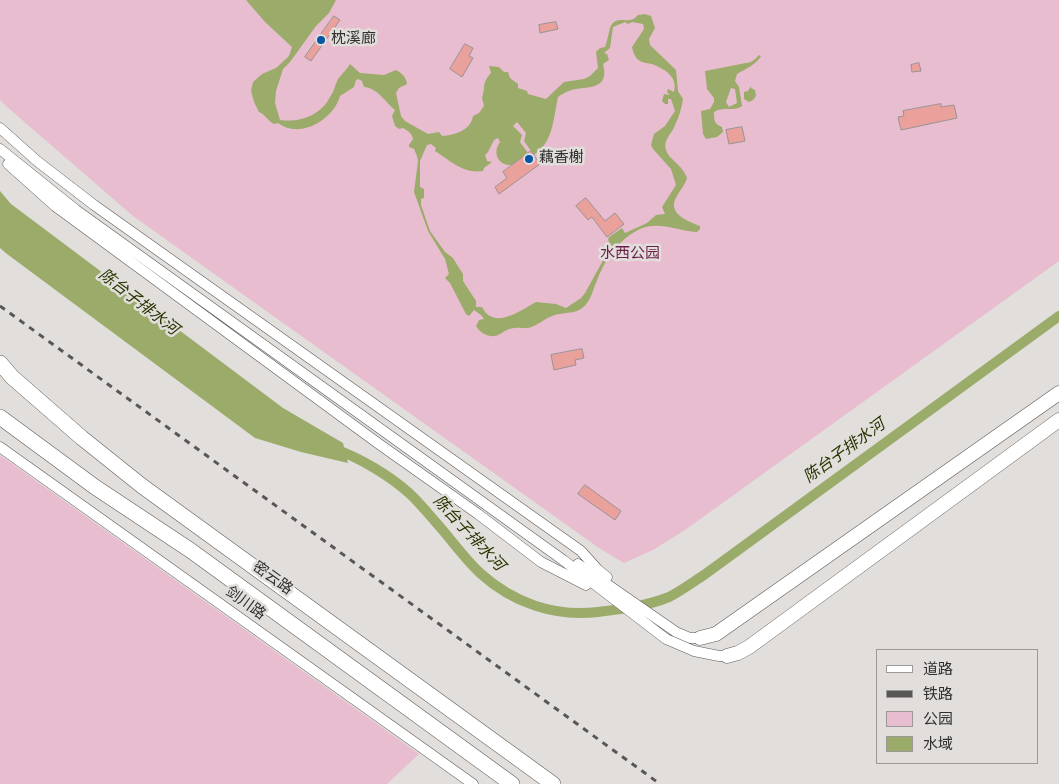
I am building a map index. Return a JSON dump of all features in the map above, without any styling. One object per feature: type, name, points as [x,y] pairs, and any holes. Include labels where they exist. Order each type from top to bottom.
[{"type":"highway","name":"密云路","points":[[0,362],[12,377],[82,438],[142,486],[553,784]]},
{"type":"highway","name":"密云路","points":[[0,417],[95,487],[190,550],[512,784]]},
{"type":"main road","points":[[700,638],[716,634],[1059,393]]},
{"type":"main road","points":[[726,656],[738,653],[749,646],[1059,420]]},
{"type":"street","points":[[0,128],[36,161],[94,205],[581,551],[598,570],[604,587]]},
{"type":"street","points":[[0,141],[70,200],[604,587],[641,623],[666,639],[694,650],[726,656]]},
{"type":"street","points":[[0,149],[76,210],[563,560],[604,587],[656,616],[676,632],[690,638],[700,638]]},
{"type":"street","points":[[0,157],[54,206],[379,444],[478,514],[541,562],[582,582],[604,587]]},
{"type":"street","name":"剑川路","points":[[0,447],[473,784]]},
{"type":"green space","name":"水西公园","points":[[0,0],[1059,0],[1059,261],[685,530],[653,550],[624,563],[599,548],[133,216],[6,106],[0,100]]},
{"type":"green space","points":[[0,455],[419,754],[387,784],[0,784]]},
{"type":"water","points":[[246,0],[336,0],[329,13],[316,26],[283,69],[276,91],[275,103],[280,120],[302,119],[321,109],[331,95],[338,79],[350,64],[360,73],[384,75],[396,70],[401,73],[407,84],[399,88],[396,93],[401,116],[405,121],[428,134],[439,132],[442,136],[462,131],[472,121],[473,116],[479,113],[484,106],[482,98],[485,83],[491,73],[489,66],[499,67],[504,72],[508,72],[510,78],[518,84],[518,88],[527,91],[528,94],[546,99],[564,82],[584,79],[598,68],[596,52],[600,48],[605,47],[611,26],[615,21],[631,20],[638,15],[645,14],[651,16],[655,28],[649,39],[650,45],[676,70],[678,91],[683,99],[678,119],[665,146],[670,157],[682,169],[687,178],[674,202],[674,207],[680,216],[700,226],[700,229],[697,232],[652,226],[638,230],[612,252],[599,275],[589,300],[579,310],[552,316],[528,328],[509,329],[495,336],[484,334],[476,326],[479,320],[484,319],[474,310],[469,316],[466,314],[450,283],[445,278],[449,274],[445,259],[428,231],[414,192],[418,161],[414,149],[409,147],[413,139],[407,130],[399,129],[395,126],[392,116],[395,110],[381,96],[373,90],[364,87],[362,81],[358,79],[354,87],[340,96],[337,104],[324,119],[306,128],[287,128],[278,123],[274,124],[259,112],[251,91],[253,82],[262,74],[276,68],[289,56],[292,47],[265,22]],"holes":[[[625,22],[628,24],[632,22],[643,24],[644,29],[632,47],[637,58],[641,62],[652,64],[669,74],[675,87],[674,92],[668,89],[667,92],[670,95],[664,94],[662,101],[668,104],[668,99],[671,99],[675,111],[665,126],[654,134],[651,145],[671,169],[676,185],[662,207],[665,214],[656,215],[647,223],[625,233],[622,228],[609,237],[608,240],[611,246],[585,293],[566,308],[556,304],[536,302],[508,316],[493,317],[487,314],[482,307],[476,307],[476,301],[463,281],[463,274],[453,258],[445,252],[430,231],[421,205],[421,199],[424,198],[424,189],[420,187],[420,161],[427,145],[431,144],[436,148],[435,151],[463,169],[483,171],[492,162],[487,161],[485,155],[494,140],[498,138],[500,142],[497,150],[498,158],[503,163],[512,165],[528,153],[520,142],[522,135],[513,126],[517,122],[526,133],[524,141],[534,155],[541,149],[552,129],[558,97],[568,91],[594,86],[603,80],[603,64],[609,60],[607,54],[604,53],[610,48],[613,27]]]},
{"type":"water","points":[[759,55],[761,56],[754,64],[737,74],[735,81],[739,87],[742,106],[736,109],[721,109],[714,112],[715,121],[717,125],[722,127],[723,132],[717,137],[706,139],[703,134],[701,111],[710,109],[714,98],[707,89],[705,71],[753,61]],"holes":[[[731,88],[735,89],[737,103],[729,107],[726,102]]]},
{"type":"water","points":[[751,86],[755,90],[756,96],[749,102],[744,99],[744,92],[748,91]]},
{"type":"water","points":[[0,191],[11,204],[283,408],[343,443],[348,463],[301,452],[255,438],[7,254],[0,248]]},
{"type":"building","name":"枕溪廊","points":[[334,16],[340,20],[311,61],[305,57]]},
{"type":"building","points":[[556,22],[558,29],[540,33],[539,25]]},
{"type":"building","points":[[465,44],[473,48],[469,56],[473,58],[462,77],[450,69]]},
{"type":"building","points":[[919,63],[921,71],[912,72],[911,65]]},
{"type":"building","points":[[941,104],[941,107],[954,105],[957,118],[901,130],[898,117],[904,116],[903,111]]},
{"type":"building","points":[[742,127],[745,141],[729,144],[726,130]]},
{"type":"building","name":"藕香榭","points":[[531,151],[540,164],[499,194],[495,187],[507,178],[503,172]]},
{"type":"building","points":[[586,198],[605,221],[615,213],[624,224],[607,237],[592,217],[588,220],[576,206]]},
{"type":"building","points":[[582,349],[584,358],[575,360],[576,365],[554,370],[551,355]]},
{"type":"building","points":[[585,485],[621,511],[615,520],[578,494]]},
{"type":"waterway","name":"陈台子排水河","points":[[334,449],[364,462],[409,493],[480,573],[520,600],[550,610],[582,613],[634,607],[669,597],[704,575],[1059,316]]},
{"type":"railway","points":[[0,306],[660,784]]},
{"type":"place","name":"枕溪廊","points":[[321,40]]},
{"type":"place","name":"藕香榭","points":[[529,159]]}]
